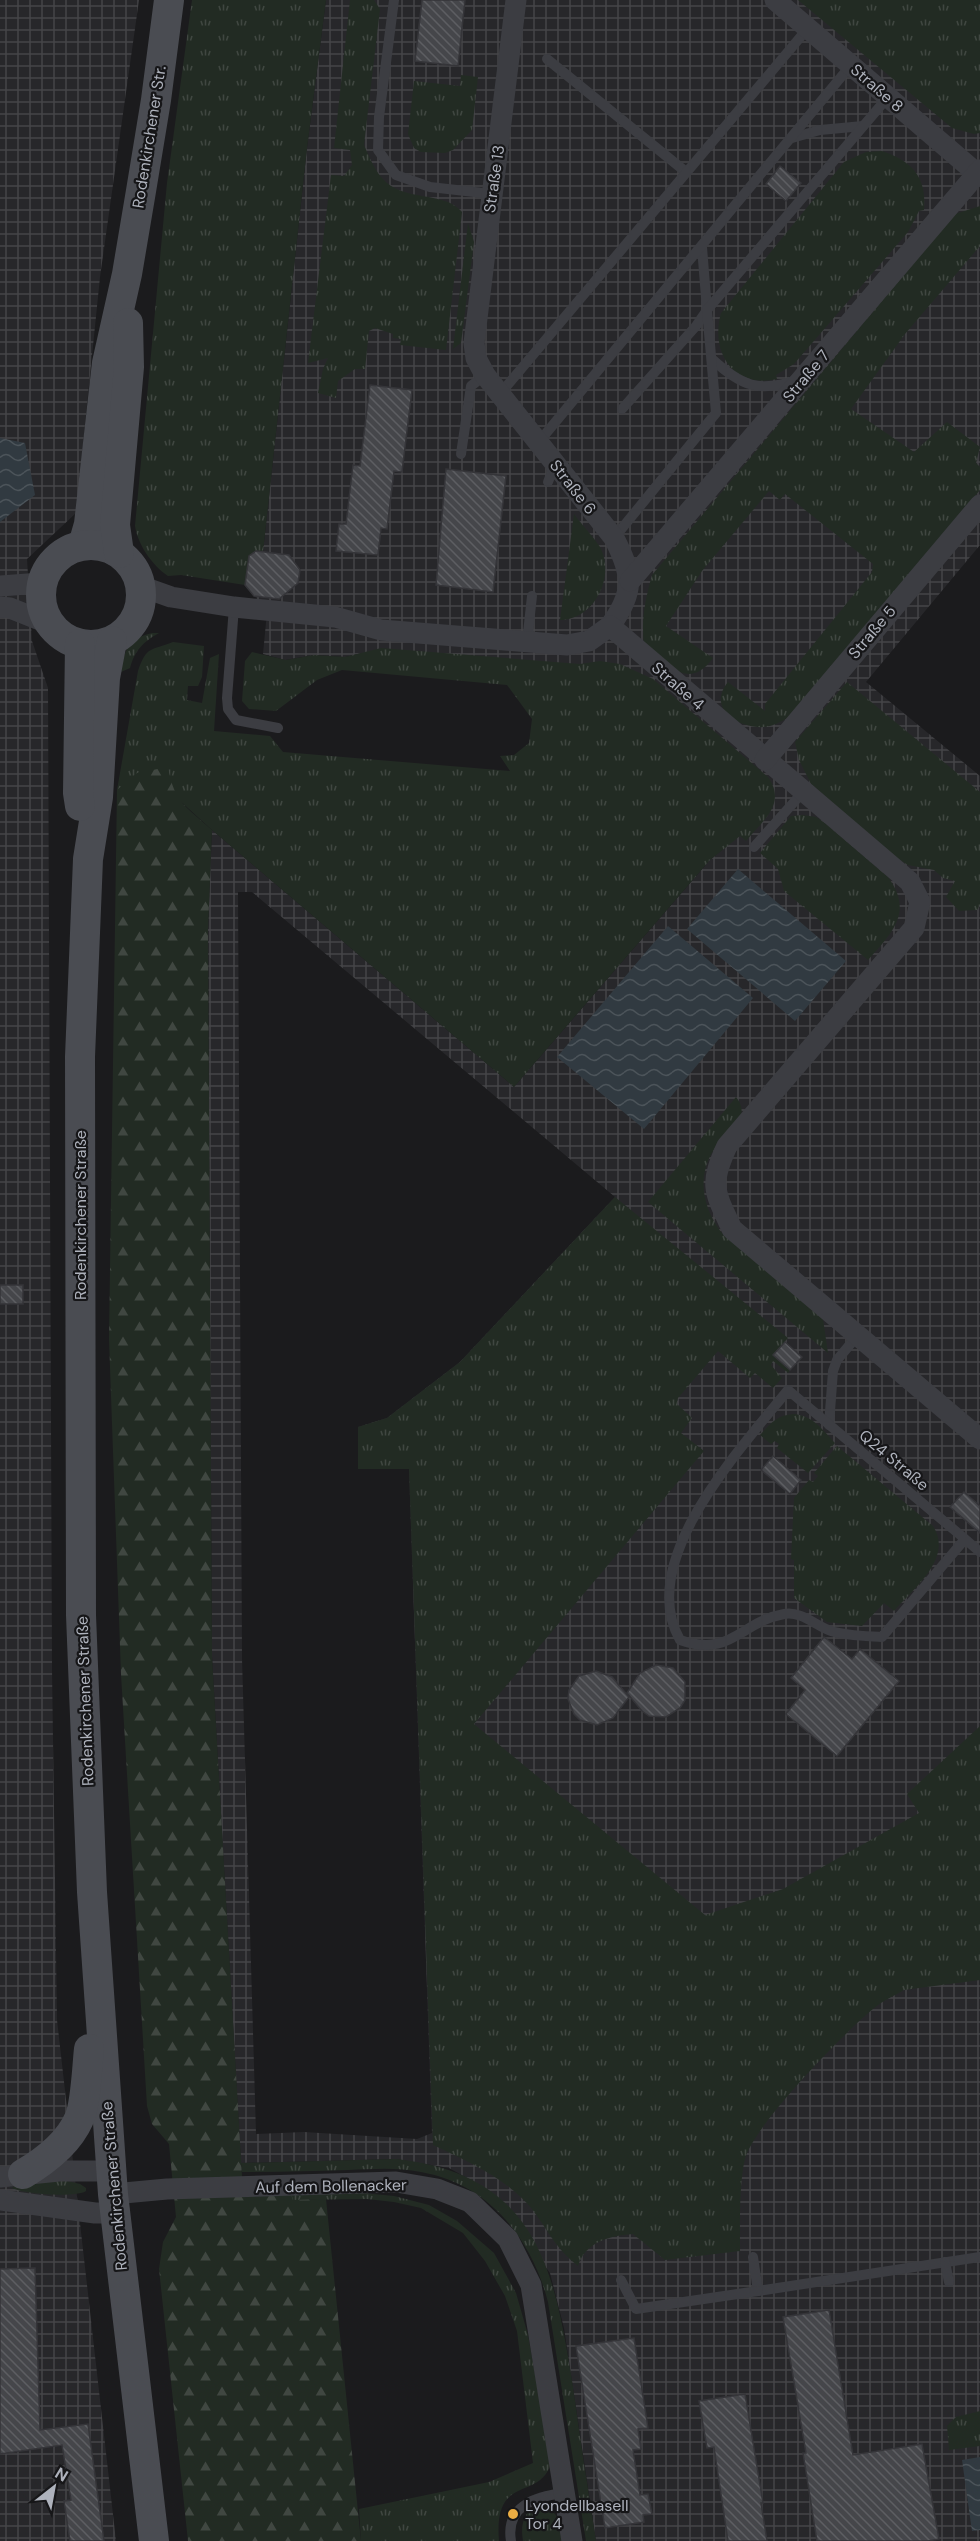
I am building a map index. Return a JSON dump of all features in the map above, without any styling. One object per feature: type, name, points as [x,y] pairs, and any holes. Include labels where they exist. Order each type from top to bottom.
[{"type":"main road","name":"Rodenkirchener Str.","points":[[127,274],[156,100],[169,0]]},
{"type":"main road","points":[[83,545],[89,524],[107,363],[127,274]]},
{"type":"main road","points":[[119,553],[115,525],[129,368],[127,274]]},
{"type":"main road","points":[[83,545],[100,545],[119,553],[132,566],[140,586],[140,607],[129,628],[112,641],[98,645],[80,644],[66,638],[50,624],[42,607],[41,588],[48,568],[63,553],[83,545]]},
{"type":"main road","name":"Rodenkirchener Straße","points":[[112,641],[105,678],[98,797],[88,859],[80,1057],[81,1615],[92,1892],[113,2193],[154,2541]]},
{"type":"main road","name":"Rodenkirchener Straße","points":[[80,644],[78,793],[88,859]]},
{"type":"main road","points":[[11,2176],[40,2164],[63,2144],[80,2118],[91,2023],[99,1984]]},
{"type":"street","name":"Straße 13","points":[[481,367],[474,343],[516,0]]},
{"type":"street","name":"Straße 8","points":[[775,0],[979,173]]},
{"type":"street","name":"Straße 7","points":[[630,581],[979,173]]},
{"type":"street","name":"Straße 6","points":[[481,367],[538,443],[551,473],[614,538],[625,559],[630,581]]},
{"type":"street","name":"Straße 5","points":[[765,760],[980,505]]},
{"type":"street","points":[[0,586],[41,583],[44,577]]},
{"type":"street","points":[[140,586],[171,597],[234,608],[335,617],[381,630],[567,645],[589,641],[610,626],[625,602],[630,581]]},
{"type":"street","points":[[0,607],[10,608],[50,624]]},
{"type":"street","name":"Straße 4","points":[[610,626],[910,882],[920,902],[914,928],[727,1146],[715,1171],[717,1197],[732,1229],[858,1335]]},
{"type":"street","points":[[858,1335],[980,1439]]},
{"type":"street","points":[[0,2200],[95,2213],[113,2193],[59,2171],[11,2176]]},
{"type":"street","name":"Auf dem Bollenacker","points":[[113,2193],[167,2189],[396,2182],[437,2189],[470,2202],[508,2239],[531,2285],[572,2541]]},
{"type":"lane","points":[[393,0],[379,117],[378,150],[396,175],[430,187],[492,194]]},
{"type":"lane","points":[[500,394],[808,28]]},
{"type":"lane","points":[[547,58],[686,172]]},
{"type":"lane","points":[[538,443],[851,65]]},
{"type":"lane","points":[[622,409],[696,326],[707,310],[888,97]]},
{"type":"lane","points":[[791,138],[820,130],[863,126]]},
{"type":"lane","points":[[614,538],[716,413],[702,247]]},
{"type":"lane","points":[[712,359],[730,376],[753,387],[776,387],[806,377]]},
{"type":"lane","points":[[461,454],[471,386],[481,367]]},
{"type":"lane","points":[[527,642],[532,596]]},
{"type":"lane","points":[[234,608],[228,709],[236,720],[278,728]]},
{"type":"lane","points":[[754,847],[802,792]]},
{"type":"lane","points":[[829,1425],[833,1371],[837,1360],[858,1335]]},
{"type":"lane","name":"Q24 Straße","points":[[965,1539],[882,1637],[831,1631],[807,1618],[785,1614],[758,1624],[714,1646],[680,1640],[673,1626],[669,1602],[673,1567],[696,1511],[739,1450],[788,1390],[829,1425],[965,1539],[980,1552]]},
{"type":"lane","points":[[753,2257],[758,2291]]},
{"type":"lane","points":[[621,2280],[636,2308],[980,2257]]},
{"type":"lane","points":[[945,2262],[949,2282]]},
{"type":"lane","points":[[511,2541],[510,2532],[514,2516],[525,2503],[542,2495],[564,2493]]},
{"type":"shaded area","points":[[0,0],[139,0],[100,277],[76,513],[27,559],[32,641],[48,688],[52,1670],[57,2020],[116,2541],[0,2541]]},
{"type":"shaded area","points":[[326,0],[980,0],[980,545],[866,682],[980,776],[980,2541],[596,2541],[564,2328],[550,2273],[487,2189],[449,2168],[396,2159],[241,2163],[212,1656],[208,929],[212,830],[514,1087],[710,860],[728,845],[565,672],[362,653],[345,657],[314,655],[285,660],[263,654],[268,602],[257,599],[245,585],[249,556],[263,552],[307,148]],"holes":[[[238,892],[252,892],[615,1197],[460,1362],[387,1418],[358,1427],[358,1469],[409,1469],[432,2133],[417,2139],[304,2132],[256,2134],[242,1659]]]},
{"type":"green space","points":[[192,0],[326,0],[307,148],[263,552],[249,556],[245,585],[181,575],[168,576],[147,554],[139,540],[135,526],[167,183]]},
{"type":"green space","points":[[350,0],[374,0],[380,9],[364,145],[374,167],[391,186],[401,191],[445,201],[462,212],[446,350],[400,345],[401,339],[393,338],[393,334],[375,328],[369,331],[365,369],[355,369],[338,381],[336,398],[318,393],[328,358],[308,363],[331,175],[344,176],[352,165],[350,150],[334,148]]},
{"type":"green space","points":[[798,0],[980,0],[980,133],[974,134],[952,128]]},
{"type":"green space","points":[[461,75],[478,77],[472,130],[453,150],[445,153],[421,152],[414,148],[408,134],[414,81],[460,86]]},
{"type":"green space","points":[[882,151],[909,165],[920,179],[923,188],[924,210],[919,211],[908,232],[794,364],[776,375],[777,379],[762,381],[737,373],[722,354],[718,327],[721,313],[844,162],[866,152]]},
{"type":"green space","points":[[980,206],[980,246],[905,334],[851,409],[914,452],[947,422],[980,447],[976,463],[980,467],[980,490],[788,718],[765,727],[745,725],[736,721],[723,709],[721,701],[722,692],[728,682],[765,711],[765,704],[872,572],[873,564],[785,494],[780,500],[769,491],[702,571],[666,626],[713,658],[704,668],[687,674],[670,666],[644,645],[644,610],[652,575],[955,214]]},
{"type":"green space","points":[[468,223],[474,242],[461,343],[453,349]]},
{"type":"green space","points":[[574,514],[600,547],[605,571],[599,595],[592,605],[583,613],[560,620]]},
{"type":"green space","points":[[152,633],[159,633],[140,647],[130,668],[121,672],[126,651],[132,642]]},
{"type":"green space","points":[[173,642],[204,646],[202,677],[198,686],[188,686],[187,700],[202,703],[210,658],[219,654],[214,731],[270,736],[283,752],[510,771],[500,756],[514,755],[529,743],[532,719],[507,685],[342,670],[317,680],[276,711],[249,709],[242,701],[245,661],[252,652],[286,660],[314,655],[345,657],[381,648],[580,664],[600,661],[620,664],[653,679],[768,777],[775,795],[774,804],[765,819],[746,841],[740,836],[710,860],[514,1087],[212,830],[178,799],[172,787],[117,790],[141,663],[151,650]]},
{"type":"green space","points":[[847,682],[980,792],[980,905],[977,910],[959,911],[946,897],[955,881],[943,878],[934,870],[908,865],[892,855],[811,784],[799,760],[795,742]]},
{"type":"green space","points":[[168,767],[178,797],[212,830],[208,929],[212,1656],[243,2194],[291,2195],[293,2200],[326,2199],[361,2541],[188,2541],[159,2269],[163,2242],[176,2217],[169,2144],[152,2124],[147,2106],[121,1674],[109,1339],[117,790],[137,773]]},
{"type":"green space","points":[[791,816],[816,817],[825,823],[888,877],[896,890],[899,901],[897,921],[885,941],[868,960],[784,891],[778,869],[760,853]]},
{"type":"green space","points":[[736,1097],[741,1105],[741,1115],[712,1152],[704,1175],[705,1198],[709,1210],[721,1232],[823,1319],[828,1353],[648,1202]]},
{"type":"green space","points":[[615,1197],[788,1338],[773,1355],[790,1370],[788,1373],[773,1361],[771,1365],[782,1378],[773,1388],[755,1373],[750,1378],[718,1351],[678,1398],[677,1404],[692,1418],[681,1433],[704,1451],[474,1724],[705,1915],[783,1889],[919,1813],[907,1794],[980,1726],[980,1980],[904,1990],[888,1999],[859,2021],[801,2081],[765,2125],[745,2159],[741,2192],[740,2251],[665,2260],[633,2234],[608,2238],[593,2245],[578,2266],[558,2246],[521,2197],[485,2171],[433,2145],[409,1469],[358,1469],[358,1427],[387,1418],[460,1362]]},
{"type":"green space","points":[[794,1414],[812,1420],[835,1443],[808,1473],[777,1448],[779,1444],[775,1441],[771,1444],[760,1435],[779,1418]]},
{"type":"green space","points":[[837,1446],[933,1526],[938,1538],[935,1561],[920,1583],[894,1611],[884,1603],[862,1626],[827,1622],[794,1598],[794,1560],[791,1559],[794,1498],[809,1480],[813,1482],[818,1476],[814,1473]]},
{"type":"green space","points":[[396,2159],[443,2168],[480,2184],[509,2207],[530,2234],[546,2266],[566,2343],[596,2541],[586,2541],[548,2302],[531,2257],[519,2236],[504,2218],[487,2202],[467,2189],[445,2178],[421,2172],[385,2169],[242,2172],[241,2163]]},
{"type":"green space","points":[[63,2180],[80,2184],[86,2188],[86,2191],[49,2194],[12,2188],[14,2186]]},
{"type":"green space","points":[[363,2193],[394,2196],[429,2205],[457,2221],[494,2253],[516,2293],[528,2335],[551,2463],[545,2475],[537,2482],[510,2496],[503,2505],[499,2519],[499,2541],[361,2541],[359,2509],[489,2482],[533,2463],[517,2331],[505,2296],[485,2261],[463,2233],[421,2208],[394,2202],[367,2199],[292,2200],[291,2195]]},
{"type":"green space","points":[[980,2411],[980,2446],[949,2450],[947,2426],[956,2417]]},
{"type":"green space","points":[[544,2506],[556,2516],[562,2541],[523,2541],[523,2524],[527,2513],[530,2509]]},
{"type":"water","points":[[0,438],[25,443],[35,495],[0,522]]},
{"type":"water","points":[[738,869],[846,961],[795,1021],[687,929]]},
{"type":"water","points":[[668,926],[753,998],[644,1129],[557,1057]]},
{"type":"water","points":[[980,2457],[980,2530],[972,2531],[962,2460]]},
{"type":"building","points":[[422,0],[465,0],[458,66],[415,61]]},
{"type":"building","points":[[780,166],[801,183],[786,201],[766,184]]},
{"type":"building","points":[[370,385],[412,390],[402,472],[394,471],[387,529],[381,528],[378,555],[336,551],[339,524],[346,524],[353,465],[360,466]]},
{"type":"building","points":[[446,469],[506,476],[493,592],[436,585]]},
{"type":"building","points":[[256,551],[289,555],[300,570],[298,583],[279,599],[254,596],[245,585],[249,556]]},
{"type":"building","points":[[0,1285],[23,1285],[23,1304],[0,1304]]},
{"type":"building","points":[[785,1342],[802,1357],[790,1370],[773,1355]]},
{"type":"building","points":[[773,1456],[801,1480],[790,1494],[761,1470]]},
{"type":"building","points":[[964,1492],[980,1506],[980,1533],[950,1507]]},
{"type":"building","points":[[824,1637],[852,1659],[860,1649],[899,1681],[837,1756],[786,1714],[805,1690],[791,1678]]},
{"type":"building","points":[[656,1665],[673,1668],[685,1682],[685,1700],[680,1708],[666,1717],[649,1716],[627,1693],[640,1673]]},
{"type":"building","points":[[596,1671],[612,1677],[629,1697],[613,1718],[597,1725],[580,1720],[574,1714],[568,1699],[569,1690],[579,1676]]},
{"type":"building","points":[[35,2268],[40,2430],[88,2424],[104,2541],[70,2541],[64,2501],[71,2500],[62,2445],[0,2454],[0,2269]]},
{"type":"building","points":[[829,2310],[853,2455],[922,2444],[939,2539],[928,2541],[817,2541],[803,2453],[806,2453],[783,2317]]},
{"type":"building","points":[[634,2338],[648,2428],[638,2429],[641,2449],[633,2450],[640,2495],[648,2494],[652,2514],[643,2515],[644,2522],[605,2528],[576,2346]]},
{"type":"building","points":[[745,2394],[767,2541],[728,2541],[714,2447],[707,2448],[699,2401]]},
{"type":"place","name":"Lyondellbasell Tor 4","points":[[513,2514]]}]
